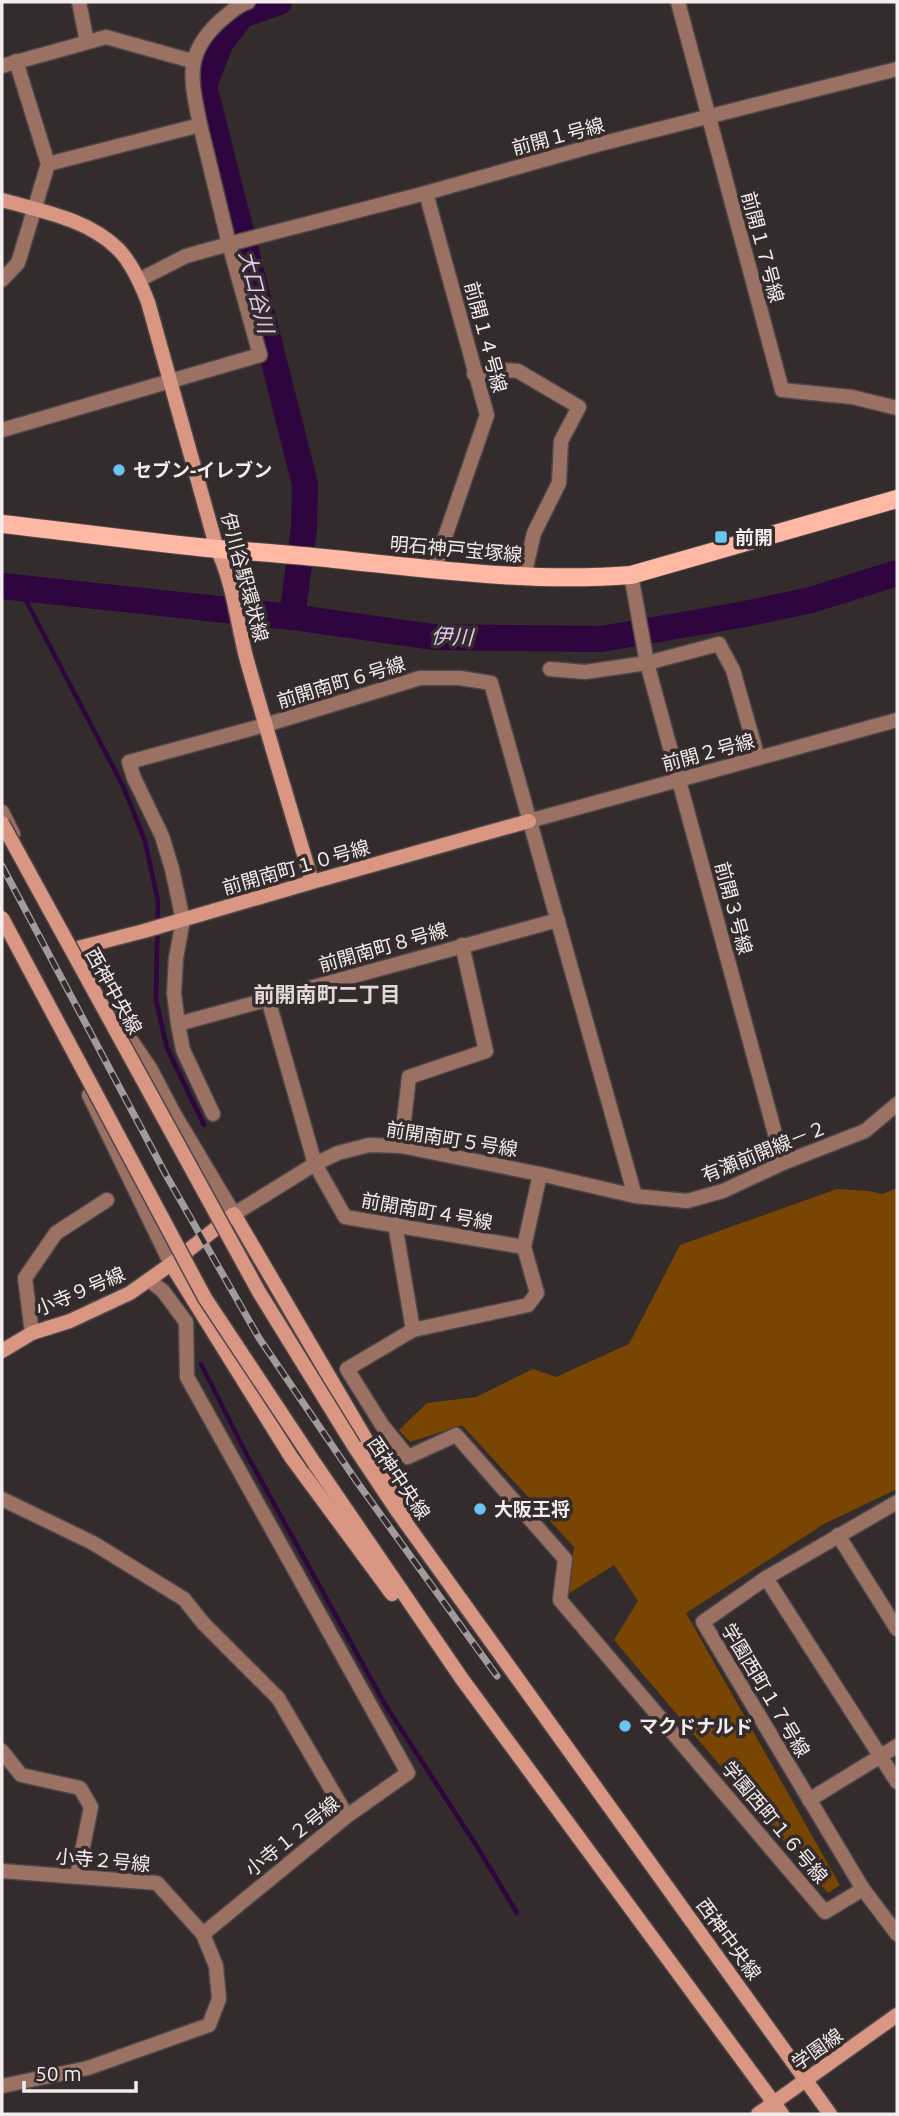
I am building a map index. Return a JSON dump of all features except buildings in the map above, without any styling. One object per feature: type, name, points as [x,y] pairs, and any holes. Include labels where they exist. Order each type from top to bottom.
[{"type":"main road","name":"明石神戸宝塚線","points":[[2,524],[220,555],[302,555],[433,569],[524,576],[606,577],[632,582],[897,499]]},
{"type":"street","points":[[79,2],[87,42]]},
{"type":"street","points":[[2,430],[260,355],[233,242],[200,125],[193,90],[192,61],[208,32],[240,4],[248,2]]},
{"type":"street","name":"前開１７号線","points":[[678,2],[782,390],[852,397],[897,408]]},
{"type":"street","points":[[2,281],[18,262],[48,164],[9,64],[106,37],[192,61]]},
{"type":"street","name":"前開１号線","points":[[139,280],[186,256],[233,242],[426,193],[596,145],[897,69]]},
{"type":"street","points":[[48,164],[200,125]]},
{"type":"street","name":"前開１４号線","points":[[426,193],[486,415],[433,569]]},
{"type":"street","name":"伊川谷駅環状線","points":[[2,200],[68,220],[95,232],[118,250],[139,280],[171,382],[265,725],[312,882]]},
{"type":"street","points":[[474,374],[518,371],[579,407],[561,441],[559,483],[534,533],[524,576]]},
{"type":"street","name":"前開３号線","points":[[632,582],[647,663],[783,1163]]},
{"type":"street","points":[[550,669],[585,671],[647,663],[719,644],[733,670],[758,758]]},
{"type":"street","name":"前開南町６号線","points":[[213,1114],[183,1050],[178,1024],[174,993],[179,921],[172,869],[162,836],[129,762],[265,725],[420,678],[460,678],[491,683],[635,1196]]},
{"type":"street","name":"前開２号線","points":[[529,821],[897,720]]},
{"type":"street","name":"西神中央線","points":[[2,812],[74,949],[150,1068],[234,1214]]},
{"type":"street","name":"前開南町１０号線","points":[[74,949],[529,821]]},
{"type":"street","name":"西神中央線","points":[[2,823],[258,1293],[354,1446],[459,1598],[830,2114]]},
{"type":"street","points":[[2,918],[205,1298],[462,1679],[778,2108]]},
{"type":"street","name":"前開南町８号線","points":[[178,1024],[558,920]]},
{"type":"street","points":[[2,931],[95,1106],[172,1264],[290,1457],[394,1596],[462,1679]]},
{"type":"street","points":[[401,1146],[409,1077],[486,1051],[462,945]]},
{"type":"street","name":"前開南町４号線","points":[[268,999],[315,1164],[345,1217],[524,1247]]},
{"type":"street","name":"有瀬前開線－２","points":[[635,1196],[687,1201],[723,1191],[865,1130],[897,1104]]},
{"type":"street","name":"前開南町５号線","points":[[234,1214],[315,1164],[338,1153],[369,1145],[401,1146],[635,1196]]},
{"type":"street","points":[[395,1224],[413,1330],[528,1305],[537,1293],[524,1247],[540,1174]]},
{"type":"street","points":[[32,1333],[24,1278],[57,1233],[107,1200]]},
{"type":"street","points":[[234,1214],[459,1598]]},
{"type":"street","name":"小寺９号線","points":[[2,1351],[32,1333],[70,1321],[130,1293],[172,1264],[234,1214]]},
{"type":"street","name":"小寺１２号線","points":[[149,1280],[163,1290],[186,1322],[187,1377],[408,1773],[347,1816],[203,1934]]},
{"type":"street","name":"学園西町１６号線","points":[[413,1330],[347,1369],[382,1425],[408,1457],[456,1435],[565,1559],[560,1600],[825,1912],[863,1889]]},
{"type":"street","points":[[2,1499],[93,1543],[184,1599],[203,1623],[278,1698],[347,1816]]},
{"type":"street","name":"学園西町１７号線","points":[[897,1502],[766,1578],[703,1622],[863,1889],[897,1934]]},
{"type":"street","points":[[838,1535],[897,1629]]},
{"type":"street","points":[[766,1578],[897,1782]]},
{"type":"street","points":[[809,1800],[897,1746]]},
{"type":"street","points":[[2,1751],[21,1775],[80,1788],[91,1807],[78,1876]]},
{"type":"street","name":"小寺２号線","points":[[2,1871],[157,1883],[203,1934],[216,1966],[219,1999],[208,2025],[88,2068],[2,2086]]},
{"type":"street","name":"学園線","points":[[758,2114],[778,2108],[807,2080],[897,2015]]},
{"type":"shaded area","points":[[897,1188],[897,1489],[824,1524],[686,1613],[840,1885],[828,1893],[614,1640],[638,1601],[614,1565],[568,1594],[574,1547],[462,1425],[410,1442],[399,1430],[427,1403],[476,1397],[533,1369],[556,1377],[629,1344],[680,1245],[837,1189],[883,1194]]},
{"type":"waterway","name":"大口谷川","points":[[279,2],[242,15],[220,44],[204,86],[305,484],[304,528],[292,617]]},
{"type":"waterway","name":"伊川","points":[[2,586],[292,617],[433,637],[601,639],[811,600],[897,573]]},
{"type":"waterway","points":[[20,589],[123,786],[145,841],[158,901],[156,1000],[167,1048],[204,1125]]},
{"type":"waterway","points":[[201,1364],[247,1455],[386,1706],[517,1913]]},
{"type":"railway","points":[[2,866],[166,1175],[259,1338],[357,1482],[497,1676]]},
{"type":"place","name":"セブン-イレブン","points":[[119,470]]},
{"type":"place","name":"前開","points":[[721,537]]},
{"type":"place","name":"大阪王将","points":[[480,1509]]},
{"type":"place","name":"マクドナルド","points":[[625,1726]]},
{"type":"district","name":"前開南町二丁目","points":[[327,995]]}]
